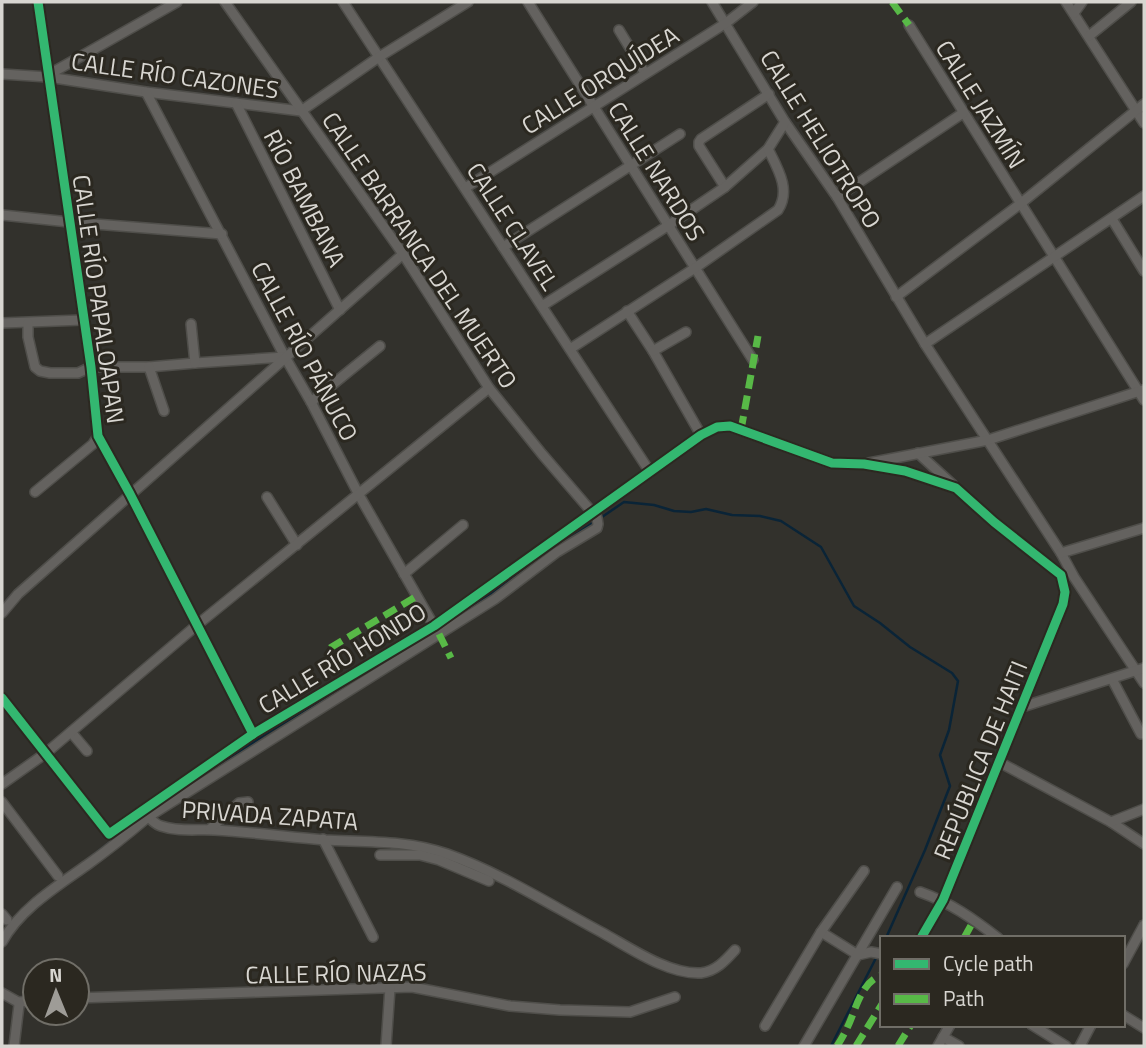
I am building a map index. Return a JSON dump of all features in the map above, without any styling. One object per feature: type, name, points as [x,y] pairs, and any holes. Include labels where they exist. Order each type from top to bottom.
[{"type":"street","name":"CALLE RÍO PAPALOAPAN","points":[[37,2],[91,367],[98,436],[253,734]]},
{"type":"street","points":[[48,76],[177,2]]},
{"type":"street","name":"CALLE BARRANCA DEL MUERTO","points":[[225,2],[403,254],[489,387],[596,518]]},
{"type":"street","name":"CALLE CLAVEL","points":[[343,2],[650,471]]},
{"type":"street","points":[[301,111],[379,57],[468,2]]},
{"type":"street","name":"CALLE NARDOS","points":[[528,2],[753,360]]},
{"type":"street","name":"CALLE HELIOTROPO","points":[[712,2],[785,122],[837,197],[925,344],[1080,586],[1140,669],[1144,683]]},
{"type":"street","name":"CALLE ORQUÍDEA","points":[[465,188],[726,23],[753,2]]},
{"type":"street","points":[[1066,2],[1140,107],[1144,123]]},
{"type":"street","points":[[1074,13],[1082,2]]},
{"type":"street","points":[[1088,36],[1131,2]]},
{"type":"street","name":"CALLE JAZMÍN","points":[[909,25],[1054,258],[1143,393]]},
{"type":"street","points":[[619,30],[645,73]]},
{"type":"street","name":"CALLE RÍO CAZONES","points":[[2,74],[48,76],[146,92],[301,111]]},
{"type":"street","name":"CALLE RÍO PÁNUCO","points":[[146,92],[359,495],[434,626]]},
{"type":"street","points":[[725,187],[699,142],[768,94]]},
{"type":"street","name":"RÍO BAMBANA","points":[[236,103],[341,310]]},
{"type":"street","points":[[896,297],[1020,204],[1140,107]]},
{"type":"street","points":[[837,197],[963,113]]},
{"type":"street","points":[[542,306],[725,187],[768,149],[785,122]]},
{"type":"street","points":[[503,247],[680,134]]},
{"type":"street","points":[[570,349],[695,268],[778,210],[783,203],[783,186],[779,170],[768,149]]},
{"type":"street","points":[[925,344],[1144,196]]},
{"type":"street","points":[[2,215],[222,234]]},
{"type":"street","points":[[1112,219],[1144,271]]},
{"type":"street","points":[[2,613],[18,594],[403,254]]},
{"type":"street","points":[[626,311],[653,351],[701,435]]},
{"type":"street","points":[[2,323],[83,320]]},
{"type":"street","points":[[28,323],[28,337],[35,367],[50,373],[78,373],[91,367],[149,367],[285,357]]},
{"type":"street","points":[[191,324],[195,363]]},
{"type":"street","points":[[653,351],[686,332]]},
{"type":"street","points":[[311,402],[380,346]]},
{"type":"street","points":[[149,367],[164,411]]},
{"type":"street","points":[[2,784],[46,753],[197,625],[489,387]]},
{"type":"street","points":[[864,464],[988,440],[1143,393]]},
{"type":"street","points":[[596,518],[650,471],[717,427],[730,426],[832,463],[864,464],[905,471],[956,488]]},
{"type":"street","points":[[35,492],[93,444],[98,436]]},
{"type":"street","points":[[918,453],[994,522],[1061,575],[1069,578],[1071,571]]},
{"type":"street","points":[[267,496],[297,545]]},
{"type":"street","name":"CALLE RÍO HONDO","points":[[2,942],[9,930],[38,900],[116,844],[148,817],[495,599],[557,552],[597,528],[596,518],[434,626],[253,734],[109,834],[46,753]]},
{"type":"street","points":[[404,573],[463,526]]},
{"type":"street","points":[[1061,553],[1144,528]]},
{"type":"street","points":[[1061,575],[1065,592]]},
{"type":"street","points":[[1065,592],[1072,585],[1080,586]]},
{"type":"street","name":"REPÚBLICA DE HAITI","points":[[922,936],[943,900],[1063,604],[1065,592]]},
{"type":"street","points":[[1022,707],[1140,669]]},
{"type":"street","points":[[1112,679],[1141,734]]},
{"type":"street","points":[[2,698],[46,753]]},
{"type":"street","points":[[71,732],[88,751]]},
{"type":"street","points":[[999,762],[1111,822],[1144,844]]},
{"type":"street","points":[[2,802],[58,876]]},
{"type":"street","points":[[211,830],[239,803],[248,802]]},
{"type":"street","points":[[1111,822],[1144,809]]},
{"type":"street","name":"PRIVADA ZAPATA","points":[[148,817],[160,826],[193,830],[393,843],[446,853],[493,873],[626,946],[678,970],[702,973],[713,970],[735,950]]},
{"type":"street","points":[[323,839],[373,937]]},
{"type":"street","points":[[393,843],[398,855]]},
{"type":"street","points":[[380,855],[420,855],[489,881]]},
{"type":"street","points":[[765,1026],[821,932],[863,872]]},
{"type":"street","points":[[804,1046],[897,887]]},
{"type":"street","points":[[920,892],[943,900],[995,936]]},
{"type":"street","points":[[1125,960],[1144,925]]},
{"type":"street","points":[[821,932],[859,955],[871,952],[880,954]]},
{"type":"street","points":[[386,1046],[390,988]]},
{"type":"street","name":"CALLE RÍO NAZAS","points":[[91,998],[412,988],[510,1006],[631,1012],[675,997]]},
{"type":"street","points":[[2,993],[21,1002]]},
{"type":"street","points":[[14,1046],[18,1002]]},
{"type":"street","points":[[1125,1016],[1144,1028]]},
{"type":"street","points":[[938,1046],[949,1027]]},
{"type":"street","points":[[1035,1027],[1066,1046]]},
{"type":"street","points":[[1080,1046],[1090,1027]]},
{"type":"street","points":[[943,1037],[959,1046]]},
{"type":"waterway","points":[[599,519],[624,502],[654,505],[674,511],[706,509],[781,521],[821,547],[854,606],[910,647],[952,673],[958,681],[949,730],[940,755],[950,786],[887,936]]},
{"type":"waterway","points":[[562,544],[594,522]]},
{"type":"waterway","points":[[447,624],[542,558]]},
{"type":"waterway","points":[[210,773],[264,735],[423,639]]},
{"type":"waterway","points":[[84,862],[126,830]]},
{"type":"waterway","points":[[831,1046],[877,956]]},
{"type":"marked path","points":[[892,2],[909,25]]},
{"type":"marked path","points":[[741,430],[758,336]]},
{"type":"marked path","points":[[330,648],[417,596]]},
{"type":"marked path","points":[[439,634],[451,658]]},
{"type":"marked path","points":[[965,936],[974,920]]},
{"type":"marked path","points":[[837,1046],[864,990],[880,976]]},
{"type":"marked path","points":[[856,1046],[880,1007]]},
{"type":"marked path","points":[[898,1046],[910,1027]]},
{"type":"cycle path","points":[[38,2],[91,367],[98,436],[253,734]]},
{"type":"cycle path","points":[[2,698],[109,834],[253,734],[434,626],[701,435],[717,427],[730,426],[832,463],[864,464],[905,471],[956,488],[1061,575],[1065,592],[1063,604],[943,900],[922,936]]}]
